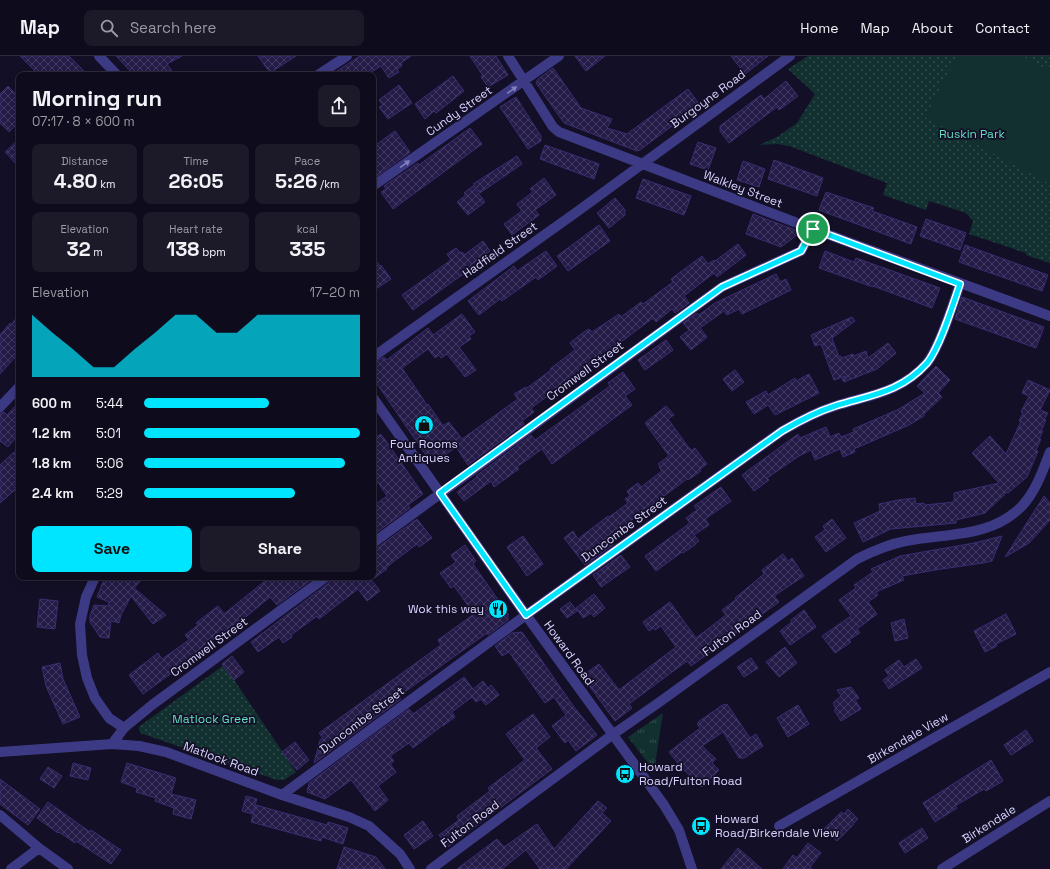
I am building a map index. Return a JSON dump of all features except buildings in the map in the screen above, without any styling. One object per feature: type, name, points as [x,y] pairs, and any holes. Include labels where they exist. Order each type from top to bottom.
[{"type":"street","points":[[100,56],[114,72]]},
{"type":"street","points":[[323,72],[347,56]]},
{"type":"street","name":"Walkley Street","points":[[508,56],[553,127],[559,132],[813,229],[1050,316]]},
{"type":"street","name":"Cundy Street","points":[[376,184],[560,56]]},
{"type":"street","name":"Burgoyne Road","points":[[641,164],[790,56]]},
{"type":"street","name":"Hadfield Street","points":[[376,355],[578,211],[641,164]]},
{"type":"street","name":"Cromwell Street","points":[[376,541],[722,287],[801,251],[813,229]]},
{"type":"street","name":"Duncombe Street","points":[[282,795],[526,615],[782,431],[802,419],[821,411],[883,393],[913,376],[928,362],[937,344],[960,284]]},
{"type":"street","points":[[0,407],[16,390]]},
{"type":"street","name":"Howard Road","points":[[376,402],[526,615],[664,805],[679,830],[692,869]]},
{"type":"street","name":"Fulton Road","points":[[431,869],[612,735],[858,559],[891,544],[971,533],[1002,521],[1022,506],[1030,496],[1036,487],[1050,452]]},
{"type":"street","points":[[94,580],[86,597],[80,624],[82,655],[87,678],[95,698],[109,718],[124,728]]},
{"type":"street","name":"Cromwell Street","points":[[112,744],[124,728],[159,700],[322,580]]},
{"type":"street","name":"Birkendale View","points":[[780,826],[1050,672]]},
{"type":"street","name":"Matlock Road","points":[[0,752],[112,744],[139,746],[166,752],[282,795],[349,817],[369,826],[400,854],[410,869]]},
{"type":"street","name":"Birkendale","points":[[942,869],[1050,801]]},
{"type":"street","points":[[0,816],[39,848],[68,869]]},
{"type":"street","points":[[12,869],[39,848]]},
{"type":"green space","name":"Ruskin Park","points":[[808,56],[1050,56],[1050,263],[1026,255],[1026,253],[969,234],[973,221],[966,213],[929,201],[926,210],[883,195],[887,183],[789,146],[778,144],[759,145],[777,137],[797,123],[815,94],[788,69]]},
{"type":"green space","points":[[957,56],[1022,56],[1050,71],[1050,184],[925,117]]},
{"type":"green space","name":"Matlock Green","points":[[224,665],[296,772],[284,780],[277,780],[140,733],[140,726]]},
{"type":"green space","points":[[663,713],[654,771],[628,737]]},
{"type":"place","name":"Four Rooms Antiques","points":[[424,425]]},
{"type":"place","name":"Wok this way","points":[[498,609]]},
{"type":"place","name":"Howard Road/Fulton Road","points":[[625,774]]},
{"type":"place","name":"Howard Road/Birkendale View","points":[[701,826]]},
{"type":"route","points":[[813,229],[960,284],[937,344],[928,362],[913,376],[894,388],[873,397],[821,411],[802,419],[782,431],[526,615],[440,493],[722,287],[801,251],[813,229]]}]
